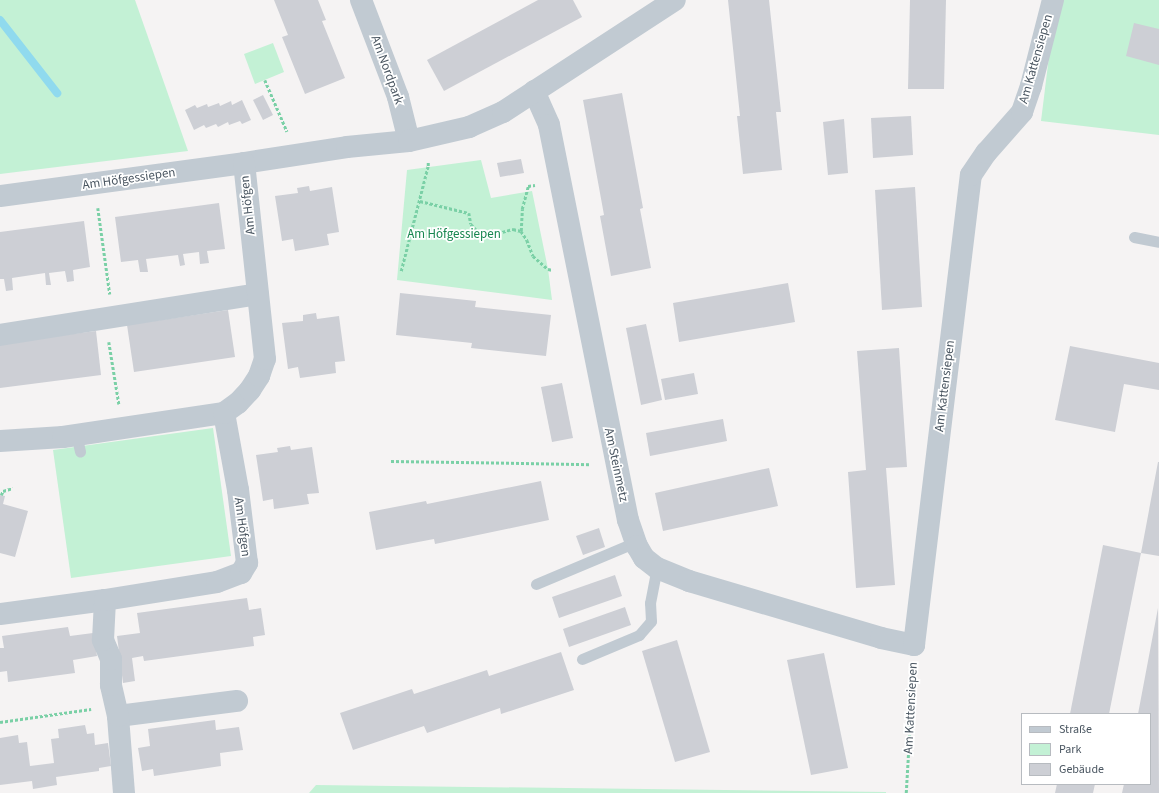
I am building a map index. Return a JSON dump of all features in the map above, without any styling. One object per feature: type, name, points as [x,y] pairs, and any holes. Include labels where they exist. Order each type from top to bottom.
[{"type":"street","name":"Am Nordpark","points":[[361,0],[398,97],[409,141]]},
{"type":"street","name":"Am Höfgessiepen","points":[[0,196],[244,164],[347,148],[409,141],[469,127],[503,112],[676,0]]},
{"type":"street","name":"Am Kattensiepen","points":[[914,645],[971,175],[986,153],[1022,112],[1031,86],[1053,0]]},
{"type":"street","name":"Am Steinmetz","points":[[534,91],[549,125],[628,520],[644,558],[657,568],[689,580],[881,638],[914,645]]},
{"type":"street","name":"Am Höfgen","points":[[0,614],[104,600],[217,582],[241,573],[247,563],[238,490],[224,414],[238,403],[250,390],[259,376],[266,360],[244,164]]},
{"type":"street","points":[[0,334],[105,319],[258,294]]},
{"type":"street","points":[[0,441],[78,443],[123,428],[224,414]]},
{"type":"street","points":[[104,600],[103,640],[111,660],[110,685],[116,711],[124,793]]},
{"type":"street","points":[[116,711],[238,701]]},
{"type":"lane","points":[[1134,237],[1159,242]]},
{"type":"lane","points":[[536,584],[636,542]]},
{"type":"lane","points":[[582,660],[639,635],[652,621],[650,604],[657,568]]},
{"type":"path","points":[[265,80],[298,155]]},
{"type":"path","points":[[401,271],[428,166]]},
{"type":"path","points":[[94,184],[108,276]]},
{"type":"path","points":[[521,231],[522,209],[528,186]]},
{"type":"path","points":[[420,201],[469,213],[471,224],[480,234],[488,236],[513,229],[521,231],[528,240],[532,256]]},
{"type":"path","points":[[105,319],[123,428]]},
{"type":"path","points":[[391,461],[616,464]]},
{"type":"path","points":[[1,495],[3,491],[13,488]]},
{"type":"path","name":"Am Kattensiepen","points":[[906,793],[914,645]]},
{"type":"path","points":[[0,722],[116,711]]},
{"type":"green space","points":[[0,0],[135,0],[188,151],[0,174]]},
{"type":"green space","points":[[1056,0],[1159,0],[1159,135],[1041,121]]},
{"type":"green space","points":[[273,43],[284,72],[255,84],[244,54]]},
{"type":"green space","name":"Am Höfgessiepen","points":[[481,160],[491,198],[532,191],[548,269],[552,300],[397,280],[407,170]]},
{"type":"green space","points":[[213,428],[231,556],[71,578],[53,450]]},
{"type":"green space","points":[[316,785],[886,792],[886,793],[309,793]]},
{"type":"building","points":[[274,0],[318,0],[326,20],[322,21],[345,78],[305,94],[282,37],[288,35]]},
{"type":"building","points":[[538,0],[573,0],[582,17],[444,91],[427,60]]},
{"type":"building","points":[[728,0],[769,0],[781,112],[776,112],[782,170],[743,174],[737,116],[740,116]]},
{"type":"building","points":[[910,0],[946,0],[944,89],[908,89]]},
{"type":"building","points":[[1134,23],[1159,29],[1159,65],[1126,56]]},
{"type":"building","points":[[622,93],[643,208],[640,209],[651,268],[611,276],[600,216],[604,215],[583,100]]},
{"type":"building","points":[[263,95],[273,115],[263,120],[253,100]]},
{"type":"building","points":[[242,100],[251,120],[242,124],[240,121],[229,125],[228,122],[218,127],[216,124],[206,128],[204,125],[194,130],[185,110],[195,105],[197,108],[207,104],[208,107],[219,103],[220,106],[231,101],[232,105]]},
{"type":"building","points":[[911,116],[913,155],[873,158],[871,118]]},
{"type":"building","points":[[844,119],[848,173],[828,175],[823,122]]},
{"type":"building","points":[[521,159],[524,173],[500,177],[497,163]]},
{"type":"building","points":[[309,186],[310,191],[332,187],[339,232],[327,234],[329,245],[295,251],[293,239],[282,241],[275,196],[298,193],[297,188]]},
{"type":"building","points":[[915,187],[922,307],[882,310],[875,190]]},
{"type":"building","points":[[219,203],[225,249],[207,251],[209,263],[200,264],[199,252],[183,254],[185,265],[180,266],[178,255],[146,259],[148,272],[140,272],[138,260],[121,262],[115,217]]},
{"type":"building","points":[[84,221],[90,267],[73,270],[74,281],[67,282],[65,271],[49,273],[51,285],[46,285],[45,273],[12,278],[13,290],[6,291],[4,279],[0,279],[0,232]]},
{"type":"building","points":[[788,283],[795,322],[679,342],[673,303]]},
{"type":"building","points":[[400,293],[476,301],[475,307],[551,315],[546,356],[471,348],[472,343],[396,335]]},
{"type":"building","points":[[228,310],[235,357],[134,372],[127,325]]},
{"type":"building","points":[[316,313],[317,319],[339,316],[345,361],[335,362],[336,373],[300,378],[298,367],[288,369],[282,323],[303,321],[303,315]]},
{"type":"building","points":[[646,324],[662,400],[641,405],[626,328]]},
{"type":"building","points":[[96,331],[101,375],[0,388],[0,343]]},
{"type":"building","points":[[1070,346],[1159,363],[1159,390],[1124,384],[1115,432],[1055,420]]},
{"type":"building","points":[[899,348],[907,467],[886,468],[895,585],[856,588],[848,472],[866,470],[857,351]]},
{"type":"building","points":[[694,373],[698,394],[665,400],[661,379]]},
{"type":"building","points":[[562,383],[573,438],[552,442],[541,387]]},
{"type":"building","points":[[723,419],[727,441],[650,456],[646,433]]},
{"type":"building","points":[[290,446],[291,450],[312,447],[319,493],[307,494],[309,504],[274,509],[273,499],[263,501],[256,455],[278,452],[277,448]]},
{"type":"building","points":[[1159,462],[1159,556],[1141,553]]},
{"type":"building","points":[[769,468],[778,506],[663,531],[655,493]]},
{"type":"building","points":[[541,481],[549,520],[435,544],[434,539],[376,550],[369,512],[426,501],[427,504]]},
{"type":"building","points":[[0,495],[5,496],[3,504],[28,511],[15,557],[0,553]]},
{"type":"building","points":[[599,528],[605,547],[583,555],[576,536]]},
{"type":"building","points":[[1103,545],[1141,553],[1109,713],[1070,713]]},
{"type":"building","points":[[615,575],[622,596],[559,618],[552,597]]},
{"type":"building","points":[[247,598],[249,610],[261,608],[265,635],[253,637],[254,646],[144,661],[143,656],[132,658],[135,681],[123,683],[117,636],[140,633],[137,613]]},
{"type":"building","points":[[625,607],[631,625],[569,647],[563,629]]},
{"type":"building","points":[[1158,608],[1159,793],[1122,793],[1124,785],[1151,785],[1151,713],[1138,713]]},
{"type":"building","points":[[68,627],[70,636],[93,633],[97,656],[73,660],[75,673],[8,682],[7,671],[0,672],[0,648],[4,648],[2,636]]},
{"type":"building","points":[[677,640],[710,752],[675,762],[642,651]]},
{"type":"building","points":[[561,652],[574,690],[501,714],[500,708],[427,733],[424,726],[353,750],[340,713],[412,689],[414,694],[487,670],[489,676]]},
{"type":"building","points":[[824,653],[848,768],[811,775],[787,660]]},
{"type":"building","points":[[215,720],[216,730],[239,727],[243,750],[220,753],[221,766],[154,776],[153,769],[142,771],[138,748],[150,746],[148,729]]},
{"type":"building","points":[[85,725],[87,734],[94,733],[95,745],[108,743],[111,766],[99,768],[99,771],[56,777],[57,785],[33,789],[32,781],[0,785],[0,738],[18,735],[19,743],[27,742],[30,766],[54,763],[51,739],[59,738],[58,729]]},
{"type":"building","points":[[1057,785],[1095,785],[1093,793],[1055,793]]},
{"type":"waterway","points":[[0,20],[57,93]]}]
